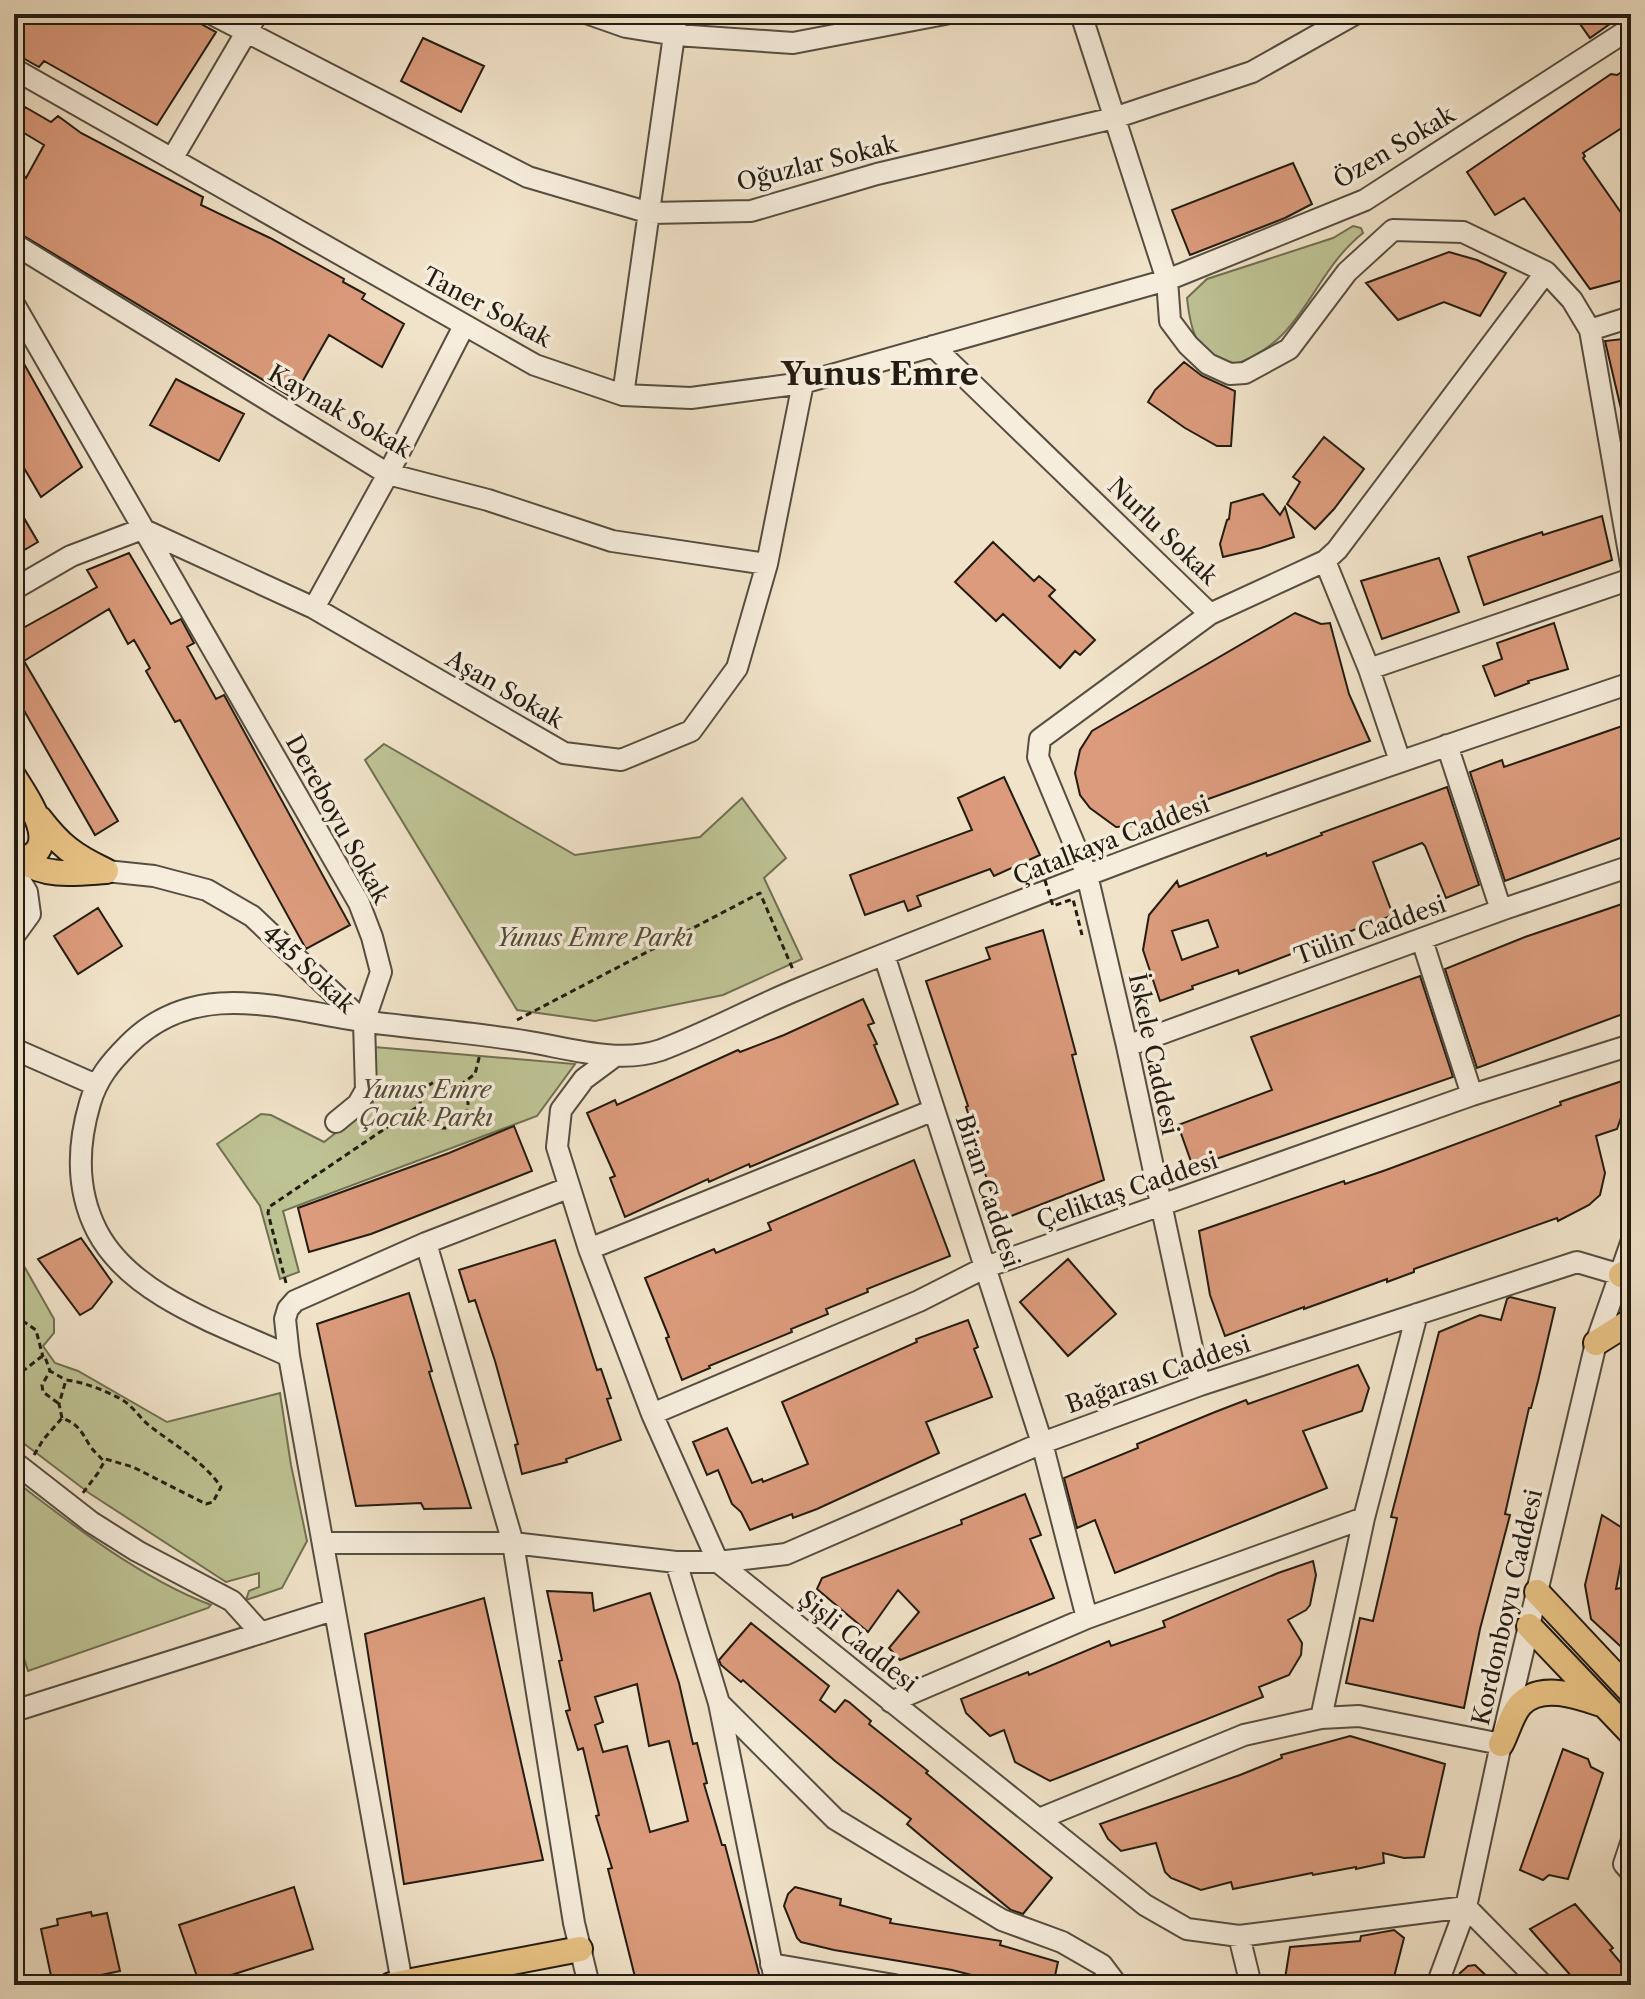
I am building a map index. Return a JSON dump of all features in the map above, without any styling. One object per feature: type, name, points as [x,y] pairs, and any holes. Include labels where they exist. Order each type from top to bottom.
[{"type":"main road","name":"445 Sokak","points":[[14,777],[29,810],[60,844],[106,871]]},
{"type":"main road","points":[[17,861],[37,849],[42,829],[29,810]]},
{"type":"main road","name":"445 Sokak","points":[[17,861],[39,871],[69,874],[106,871]]},
{"type":"main road","points":[[1596,1343],[1631,1321]]},
{"type":"main road","points":[[1537,1592],[1631,1692]]},
{"type":"main road","points":[[1529,1626],[1631,1733]]},
{"type":"main road","points":[[1501,1744],[1521,1704],[1543,1693],[1572,1693],[1608,1707]]},
{"type":"main road","points":[[396,1984],[580,1949]]},
{"type":"street","name":"Oğuzlar Sokak","points":[[212,14],[252,23],[528,177],[650,213],[751,211],[877,174],[1114,118],[1252,72],[1355,14]]},
{"type":"street","points":[[589,14],[626,27],[677,24],[793,43],[945,14]]},
{"type":"street","points":[[1081,14],[1167,280],[1170,321],[1188,345],[1208,364],[1230,374],[1257,368],[1289,349],[1347,272],[1393,230],[1463,232],[1546,272],[1572,300],[1590,330],[1631,564]]},
{"type":"street","points":[[172,159],[252,23]]},
{"type":"street","points":[[623,395],[677,24]]},
{"type":"street","name":"Özen Sokak","points":[[1167,280],[1365,200],[1631,28]]},
{"type":"street","name":"Taner Sokak","points":[[14,69],[535,365],[623,395],[691,398],[803,383],[1167,280]]},
{"type":"street","name":"Kaynak Sokak","points":[[14,244],[388,474],[488,500],[612,541],[767,564]]},
{"type":"street","name":"Nurlu Sokak","points":[[933,346],[1210,614],[1325,561],[1337,550],[1546,272]]},
{"type":"street","name":"Dereboyu Sokak","points":[[14,304],[359,903],[381,972],[364,1022]]},
{"type":"street","points":[[1590,330],[1631,317]]},
{"type":"street","points":[[314,608],[388,474],[464,326]]},
{"type":"street","name":"Aşan Sokak","points":[[142,529],[314,608],[564,753],[621,760],[691,731],[737,668],[767,564],[803,383]]},
{"type":"street","points":[[14,589],[71,556],[142,529]]},
{"type":"street","points":[[1325,561],[1369,669],[1400,761]]},
{"type":"street","points":[[1369,669],[1631,579]]},
{"type":"street","name":"İskele Caddesi","points":[[1200,1385],[1087,875],[1038,757],[1040,739],[1210,614]]},
{"type":"street","name":"Çatalkaya Caddesi","points":[[615,1056],[656,1052],[801,988],[1087,875],[1400,761],[1631,683]]},
{"type":"street","points":[[1447,745],[1501,910]]},
{"type":"street","points":[[14,936],[30,914],[27,892],[17,875],[17,861]]},
{"type":"street","name":"Tülin Caddesi","points":[[1127,1046],[1631,866]]},
{"type":"street","name":"445 Sokak","points":[[106,871],[154,876],[207,890],[218,896],[252,916],[364,1022],[486,1035],[615,1056]]},
{"type":"street","points":[[1422,940],[1472,1095]]},
{"type":"street","name":"Biran Caddesi","points":[[884,955],[1042,1443],[1087,1618]]},
{"type":"street","points":[[289,1356],[162,1296],[128,1272],[104,1245],[86,1209],[79,1169],[82,1129],[96,1085],[110,1063],[138,1034],[172,1014],[206,1004],[253,1002],[364,1022],[366,1090],[358,1104],[336,1122]]},
{"type":"street","name":"Çeliktaş Caddesi","points":[[652,1414],[919,1301],[986,1267],[1472,1095],[1631,1045]]},
{"type":"street","points":[[14,1049],[96,1085]]},
{"type":"street","name":"Şişli Caddesi","points":[[615,1056],[584,1079],[561,1110],[557,1147],[589,1249],[652,1414],[718,1562],[1145,1905],[1187,1929],[1239,1936],[1466,1907]]},
{"type":"street","points":[[589,1249],[934,1110]]},
{"type":"street","points":[[396,1984],[285,1319],[293,1303],[426,1243],[568,1188]]},
{"type":"street","points":[[426,1243],[513,1543],[580,1949],[589,1985]]},
{"type":"street","name":"Kordonboyu Caddesi","points":[[1437,1985],[1466,1907],[1501,1744],[1596,1343],[1626,1273],[1631,1243]]},
{"type":"street","name":"Bağarası Caddesi","points":[[324,1543],[513,1543],[676,1562],[718,1562],[786,1554],[1042,1443],[1200,1385],[1577,1262],[1626,1273]]},
{"type":"street","points":[[1321,1718],[1364,1518],[1417,1314]]},
{"type":"street","points":[[19,1468],[137,1551],[232,1601],[261,1633]]},
{"type":"street","points":[[891,1702],[1087,1618],[1364,1518]]},
{"type":"street","points":[[676,1562],[719,1703],[776,1985]]},
{"type":"street","points":[[14,1711],[333,1610]]},
{"type":"street","points":[[719,1703],[835,1819],[1002,1920],[1062,1942],[1102,1965],[1117,1985]]},
{"type":"street","points":[[1039,1819],[1244,1735],[1321,1718],[1359,1716],[1501,1744]]},
{"type":"street","points":[[1631,1843],[1624,1864],[1631,1872]]},
{"type":"street","points":[[1466,1907],[1543,1985]]},
{"type":"street","points":[[1239,1936],[1251,1985]]},
{"type":"street","points":[[771,1964],[894,1985]]},
{"type":"path","points":[[1064,863],[1043,874],[1053,906],[1073,899],[1082,935]]},
{"type":"path","points":[[460,1085],[475,1074],[486,1035],[760,893],[801,988]]},
{"type":"path","points":[[446,1079],[460,1085],[469,1106],[463,1120],[457,1125],[442,1128],[423,1117],[420,1105],[422,1094],[432,1083],[446,1079]]},
{"type":"path","points":[[293,1303],[273,1238],[269,1207],[420,1105]]},
{"type":"path","points":[[14,1315],[36,1330],[50,1371],[130,1404],[150,1426],[181,1446],[214,1476],[221,1487],[213,1502],[206,1504],[133,1467],[102,1458],[90,1446],[85,1434],[62,1418],[59,1404],[66,1380]]},
{"type":"path","points":[[14,1378],[43,1357]]},
{"type":"path","points":[[50,1371],[42,1385],[43,1392],[59,1404]]},
{"type":"path","points":[[19,1468],[62,1418]]},
{"type":"path","points":[[71,1506],[98,1473],[104,1462],[102,1458]]},
{"type":"green space","points":[[1353,226],[1361,228],[1363,233],[1345,250],[1304,308],[1274,342],[1254,356],[1229,366],[1202,347],[1193,331],[1187,298],[1207,279],[1333,238]]},
{"type":"green space","name":"Yunus Emre Parkı","points":[[384,744],[575,855],[700,837],[742,798],[786,858],[764,878],[802,959],[723,995],[595,1021],[517,1010],[365,760]]},
{"type":"green space","name":"Yunus Emre Çocuk Parkı","points":[[374,1047],[575,1064],[537,1116],[283,1211],[299,1272],[280,1279],[260,1206],[217,1144],[261,1114],[271,1115],[324,1142],[373,1104]]},
{"type":"green space","points":[[14,1236],[20,1259],[54,1319],[54,1333],[43,1346],[55,1363],[78,1371],[167,1422],[280,1393],[307,1541],[282,1588],[246,1600],[249,1591],[259,1587],[259,1573],[226,1582],[89,1493],[14,1436]]},
{"type":"green space","points":[[14,1480],[134,1566],[211,1605],[28,1671],[14,1626]]},
{"type":"building","points":[[14,14],[183,14],[216,32],[157,125],[44,61],[39,67],[14,53]]},
{"type":"building","points":[[1573,14],[1624,14],[1590,38]]},
{"type":"building","points":[[423,38],[484,66],[461,112],[401,81]]},
{"type":"building","points":[[1631,66],[1631,122],[1583,153],[1583,158],[1631,227],[1631,278],[1590,289],[1524,198],[1495,215],[1467,172],[1611,74],[1617,75]]},
{"type":"building","points":[[25,107],[51,122],[58,116],[81,133],[203,197],[201,205],[270,238],[365,294],[362,299],[404,324],[382,367],[329,335],[293,398],[14,230],[14,163],[26,178],[44,145],[14,127],[14,122]]},
{"type":"building","points":[[1293,163],[1312,204],[1285,218],[1190,255],[1172,210]]},
{"type":"building","points":[[1449,252],[1506,273],[1480,316],[1444,302],[1398,320],[1366,283]]},
{"type":"building","points":[[1631,338],[1631,430],[1626,430],[1605,341]]},
{"type":"building","points":[[14,346],[82,467],[41,497],[14,451]]},
{"type":"building","points":[[1184,362],[1202,376],[1235,391],[1231,446],[1217,446],[1148,402],[1155,390]]},
{"type":"building","points":[[176,379],[244,414],[219,461],[150,425]]},
{"type":"building","points":[[1324,437],[1364,469],[1315,529],[1287,504],[1300,482],[1293,477]]},
{"type":"building","points":[[1263,494],[1280,515],[1285,507],[1294,537],[1223,557],[1220,544],[1231,503]]},
{"type":"building","points":[[14,501],[38,542],[14,556]]},
{"type":"building","points":[[1602,516],[1612,560],[1484,605],[1468,557]]},
{"type":"building","points":[[993,542],[1034,581],[1039,576],[1055,590],[1049,596],[1095,640],[1080,655],[1075,651],[1060,668],[1003,614],[996,621],[955,582]]},
{"type":"building","points":[[129,553],[171,624],[181,619],[194,643],[187,647],[216,699],[224,695],[350,925],[306,949],[180,720],[175,722],[146,671],[150,668],[134,640],[128,644],[109,609],[24,661],[118,821],[95,835],[14,693],[14,633],[97,587],[87,570]]},
{"type":"building","points":[[1439,558],[1459,612],[1382,639],[1361,581]]},
{"type":"building","points":[[1295,613],[1321,624],[1330,623],[1349,694],[1370,741],[1133,826],[1116,827],[1090,808],[1080,795],[1075,773],[1080,750],[1092,731]]},
{"type":"building","points":[[1554,623],[1568,669],[1528,681],[1495,696],[1483,666],[1502,659],[1497,643]]},
{"type":"building","points":[[1631,723],[1631,834],[1505,881],[1470,772],[1502,760],[1504,767]]},
{"type":"building","points":[[1004,777],[1040,855],[994,876],[990,869],[917,896],[921,906],[908,911],[904,901],[865,915],[850,875],[972,830],[958,798]]},
{"type":"building","points":[[1447,787],[1479,885],[1446,898],[1422,843],[1373,862],[1393,915],[1239,974],[1238,970],[1192,986],[1193,989],[1160,1001],[1143,950],[1149,915],[1177,881],[1179,887]],"holes":[[[1208,920],[1218,947],[1182,960],[1172,931]]]},
{"type":"building","points":[[1631,901],[1631,1011],[1477,1068],[1445,969],[1525,937]]},
{"type":"building","points":[[98,908],[122,946],[78,974],[54,936]]},
{"type":"building","points":[[1043,930],[1076,1054],[1072,1055],[1104,1180],[1001,1220],[975,1144],[978,1143],[968,1106],[926,981],[990,959],[986,948]]},
{"type":"building","points":[[1420,976],[1453,1077],[1193,1167],[1178,1125],[1272,1090],[1251,1037]]},
{"type":"building","points":[[863,999],[874,1023],[868,1025],[877,1044],[874,1045],[898,1104],[750,1167],[749,1164],[709,1182],[708,1179],[625,1217],[610,1178],[615,1176],[587,1113],[615,1100],[617,1105],[738,1050],[740,1052],[784,1035]]},
{"type":"building","points":[[1631,1078],[1631,1089],[1617,1129],[1596,1136],[1605,1173],[1600,1195],[1589,1205],[1558,1221],[1557,1218],[1414,1269],[1414,1272],[1387,1282],[1387,1279],[1225,1336],[1210,1295],[1199,1231],[1344,1181],[1345,1184],[1386,1170],[1561,1105],[1560,1102]]},
{"type":"building","points":[[514,1126],[532,1171],[371,1234],[309,1252],[298,1208]]},
{"type":"building","points":[[914,1160],[950,1256],[867,1289],[868,1292],[826,1309],[828,1314],[791,1329],[792,1332],[682,1380],[666,1338],[669,1337],[645,1278],[714,1249],[716,1253],[771,1230],[768,1223]]},
{"type":"building","points":[[81,1238],[112,1282],[92,1308],[80,1315],[38,1259]]},
{"type":"building","points":[[555,1240],[597,1370],[601,1369],[611,1398],[607,1399],[621,1440],[566,1459],[567,1462],[522,1474],[515,1445],[518,1444],[495,1361],[475,1300],[469,1302],[459,1270]]},
{"type":"building","points":[[1068,1259],[1116,1314],[1068,1356],[1020,1302]]},
{"type":"building","points":[[409,1293],[432,1371],[429,1372],[471,1508],[424,1509],[421,1503],[356,1506],[317,1324]]},
{"type":"building","points":[[1510,1297],[1555,1308],[1529,1408],[1505,1514],[1510,1515],[1480,1629],[1464,1708],[1346,1683],[1360,1618],[1373,1621],[1397,1518],[1391,1517],[1439,1332],[1480,1315],[1501,1320]]},
{"type":"building","points":[[968,1320],[978,1347],[974,1349],[992,1397],[926,1422],[939,1453],[817,1509],[793,1518],[792,1514],[750,1530],[741,1512],[732,1504],[718,1470],[707,1475],[693,1442],[727,1428],[752,1483],[762,1479],[763,1482],[808,1464],[782,1402],[917,1342],[916,1339]]},
{"type":"building","points":[[1358,1365],[1369,1388],[1362,1411],[1303,1431],[1327,1488],[1115,1573],[1095,1520],[1077,1528],[1064,1478],[1138,1448],[1137,1444],[1246,1400],[1248,1404]]},
{"type":"building","points":[[1025,1494],[1041,1535],[1030,1539],[1054,1598],[900,1660],[889,1648],[919,1612],[898,1590],[868,1632],[817,1589],[822,1578],[962,1524],[961,1520]]},
{"type":"building","points":[[1602,1515],[1627,1531],[1616,1589],[1631,1586],[1631,1656],[1591,1619],[1585,1585]]},
{"type":"building","points":[[1313,1561],[1316,1575],[1310,1605],[1288,1620],[1302,1643],[1301,1655],[1289,1675],[1259,1687],[1263,1697],[1050,1781],[1015,1762],[1004,1730],[990,1736],[966,1713],[961,1699],[1028,1672],[1029,1675],[1109,1641],[1111,1646],[1165,1627],[1163,1621]]},
{"type":"building","points":[[547,1591],[592,1593],[594,1611],[650,1593],[679,1683],[693,1744],[697,1743],[707,1783],[704,1784],[722,1845],[725,1845],[762,1985],[637,1985],[608,1869],[612,1868],[596,1816],[599,1815],[583,1748],[578,1750],[566,1711],[570,1710],[559,1661],[562,1660]],"holes":[[[637,1684],[649,1746],[669,1741],[688,1821],[650,1832],[627,1746],[603,1752],[595,1725],[603,1722],[595,1697]]]},
{"type":"building","points":[[484,1598],[543,1860],[404,1884],[365,1634]]},
{"type":"building","points":[[751,1623],[829,1686],[820,1700],[835,1712],[845,1700],[849,1702],[871,1721],[869,1724],[1052,1878],[1023,1914],[1011,1910],[939,1851],[907,1824],[911,1819],[835,1761],[743,1680],[741,1682],[721,1665],[719,1660]]},
{"type":"building","points":[[1350,1736],[1445,1764],[1424,1857],[1404,1858],[1383,1853],[1384,1863],[1356,1869],[1312,1873],[1233,1889],[1231,1882],[1201,1890],[1171,1878],[1165,1872],[1156,1843],[1121,1851],[1108,1839],[1100,1824],[1240,1775],[1282,1758],[1281,1755]]},
{"type":"building","points":[[1563,1749],[1588,1759],[1591,1767],[1603,1773],[1568,1879],[1549,1875],[1543,1880],[1520,1870]]},
{"type":"building","points":[[294,1887],[313,1949],[200,1985],[179,1925]]},
{"type":"building","points":[[795,1887],[841,1899],[840,1905],[891,1919],[890,1923],[1001,1941],[1000,1945],[1058,1962],[1053,1985],[1003,1983],[952,1970],[801,1942],[784,1906],[788,1894]]},
{"type":"building","points":[[1575,1904],[1613,1948],[1610,1950],[1631,1975],[1631,1985],[1579,1985],[1530,1929]]},
{"type":"building","points":[[91,1912],[92,1916],[107,1913],[120,1971],[53,1985],[41,1929],[58,1925],[57,1919]]},
{"type":"building","points":[[1394,1930],[1404,1938],[1392,1985],[1284,1985],[1290,1947],[1360,1941],[1361,1936]]},
{"type":"building","points":[[1475,1965],[1496,1985],[1456,1985],[1460,1973],[1468,1966]]},
{"type":"district","name":"Yunus Emre","points":[[880,373]]}]
